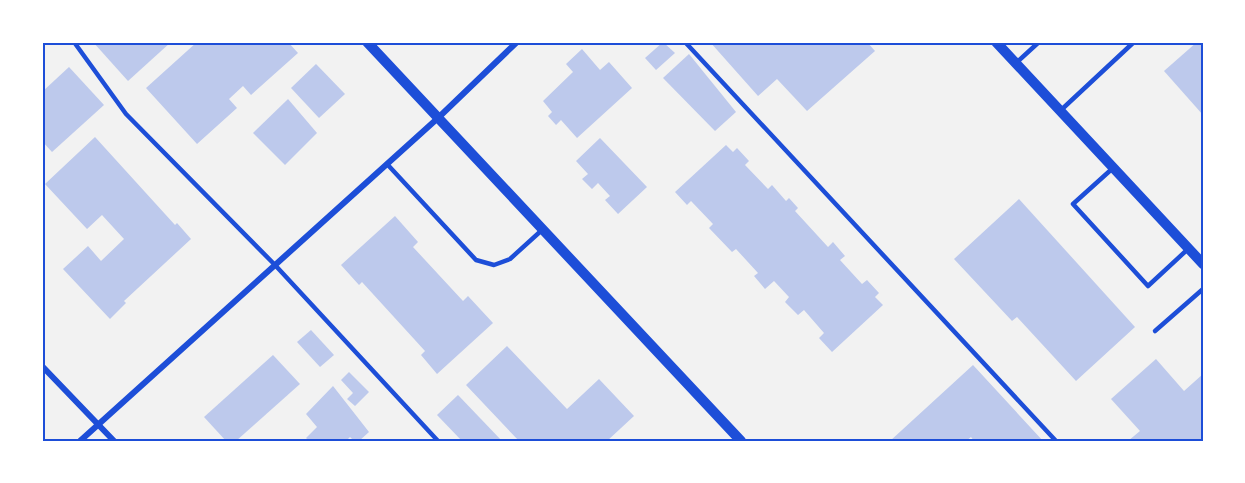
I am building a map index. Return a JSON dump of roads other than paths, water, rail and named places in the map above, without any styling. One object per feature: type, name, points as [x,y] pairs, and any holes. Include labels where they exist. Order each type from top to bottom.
[{"type":"street","points":[[367,42],[741,441]]},
{"type":"street","points":[[80,441],[438,118],[517,42]]},
{"type":"street","points":[[996,42],[1203,264]]},
{"type":"street","points":[[42,366],[114,441]]},
{"type":"lane","points":[[74,42],[126,114],[275,265],[438,441]]},
{"type":"lane","points":[[685,42],[1056,441]]},
{"type":"lane","points":[[1016,63],[1040,42]]},
{"type":"lane","points":[[1060,111],[1134,42]]},
{"type":"lane","points":[[387,164],[476,260],[494,265],[510,260],[542,230]]},
{"type":"lane","points":[[1113,168],[1073,204],[1148,286],[1189,249]]},
{"type":"lane","points":[[1155,331],[1203,289]]}]
